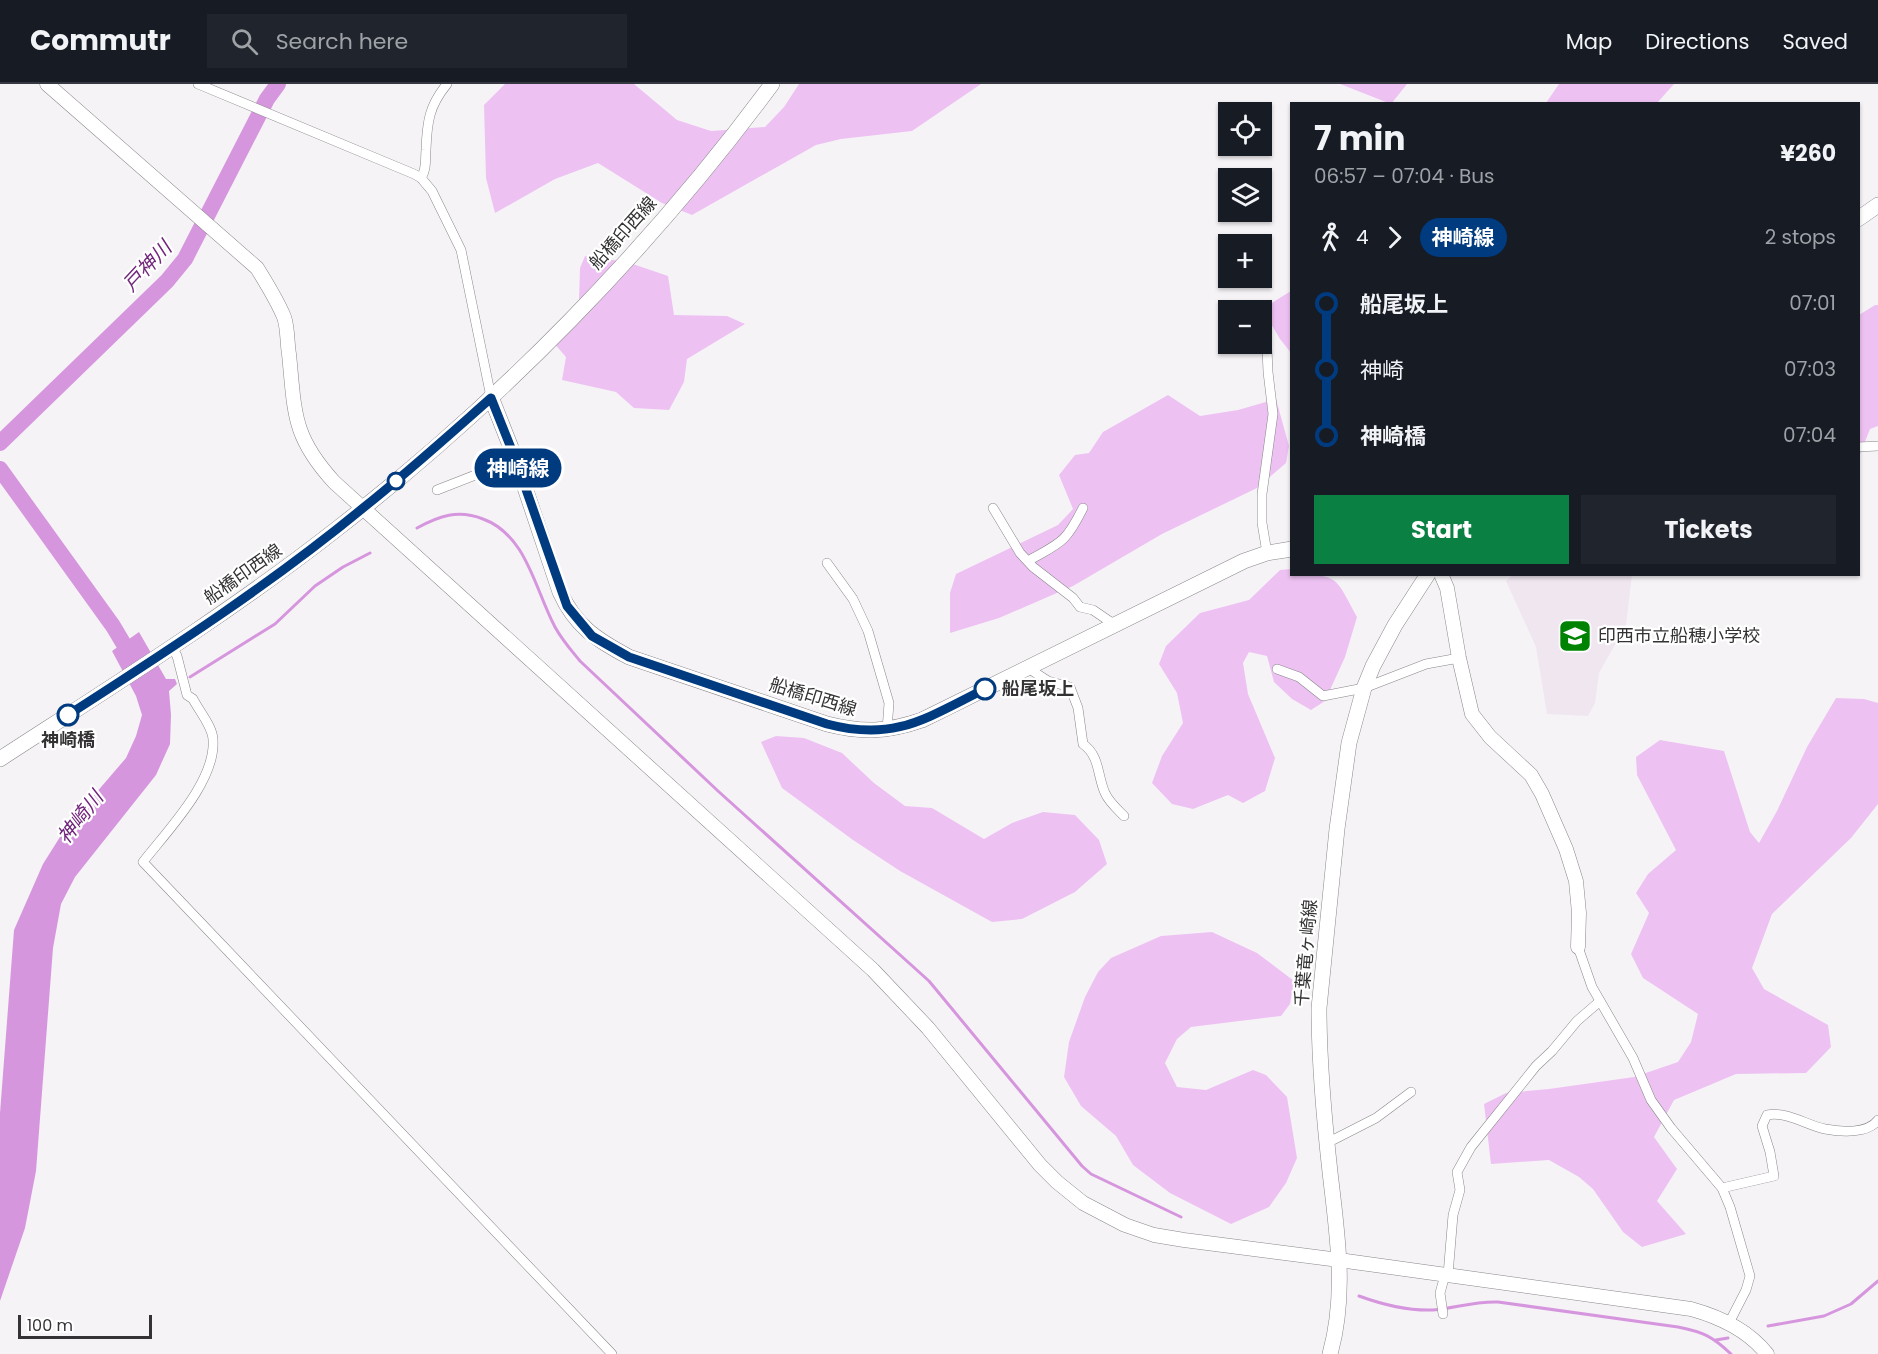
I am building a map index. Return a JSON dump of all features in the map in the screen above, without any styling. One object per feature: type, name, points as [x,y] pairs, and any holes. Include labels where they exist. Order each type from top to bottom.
[{"type":"main road","name":"船橋印西線","points":[[0,759],[259,588],[363,508],[491,398],[614,274],[737,131],[772,84]]},
{"type":"main road","points":[[1860,218],[1878,205]]},
{"type":"main road","name":"船橋印西線","points":[[491,398],[515,458],[560,592],[567,606],[592,636],[629,657],[827,724],[859,731],[887,730],[922,720],[1244,561],[1267,553],[1290,549]]},
{"type":"main road","name":"千葉竜ヶ崎線","points":[[1330,1354],[1339,1318],[1341,1276],[1319,1046],[1323,970],[1343,774],[1364,688],[1373,666],[1389,635],[1427,576]]},
{"type":"street","points":[[47,84],[257,268],[285,319],[294,411],[303,438],[326,473],[873,970],[935,1036],[1040,1165],[1069,1193],[1111,1218],[1154,1235],[1683,1308],[1705,1313],[1729,1323],[1753,1339],[1767,1354]]},
{"type":"street","points":[[198,84],[421,178],[437,201],[461,250],[491,398]]},
{"type":"street","points":[[421,178],[425,166],[427,127],[433,102],[447,84]]},
{"type":"street","points":[[1267,354],[1273,414],[1262,494],[1262,523],[1267,553]]},
{"type":"street","points":[[1860,447],[1878,446]]},
{"type":"street","points":[[437,490],[515,458],[529,457],[539,469]]},
{"type":"street","points":[[993,508],[1001,524],[1028,561],[1073,598],[1080,607],[1093,610],[1115,625]]},
{"type":"street","points":[[1028,561],[1068,537],[1083,508]]},
{"type":"street","points":[[827,563],[853,599],[868,631],[889,703],[887,730]]},
{"type":"street","points":[[1443,576],[1472,714],[1490,737],[1531,776],[1542,794],[1566,849],[1576,881],[1579,913],[1578,947],[1599,1002],[1634,1058],[1651,1100],[1671,1128],[1722,1188],[1730,1207],[1750,1276],[1746,1290],[1729,1323]]},
{"type":"street","points":[[170,648],[177,656],[187,695],[192,699],[214,739],[207,771],[198,790],[143,862],[612,1354]]},
{"type":"street","points":[[1277,669],[1299,677],[1323,696],[1364,688],[1426,664],[1459,658]]},
{"type":"street","points":[[1028,668],[1048,681],[1070,687],[1078,708],[1083,744],[1091,749],[1097,760],[1105,794],[1124,816]]},
{"type":"street","points":[[1443,1314],[1440,1293],[1447,1275],[1453,1215],[1460,1190],[1457,1172],[1471,1147],[1536,1066],[1577,1021],[1599,1002]]},
{"type":"street","points":[[1327,1143],[1376,1118],[1411,1092]]},
{"type":"street","points":[[1722,1188],[1774,1176],[1762,1126],[1767,1115],[1777,1113],[1826,1129],[1857,1131],[1868,1128],[1878,1120]]},
{"type":"shaded area","points":[[505,84],[634,84],[677,120],[711,131],[765,127],[784,107],[799,84],[981,84],[912,131],[841,139],[816,145],[692,215],[662,203],[598,163],[555,179],[495,213],[486,178],[484,105]]},
{"type":"shaded area","points":[[1340,84],[1407,84],[1393,102],[1386,102]]},
{"type":"shaded area","points":[[1559,84],[1674,84],[1658,102],[1547,102]]},
{"type":"shaded area","points":[[585,256],[627,262],[668,276],[674,315],[727,316],[745,324],[687,359],[684,382],[669,410],[634,408],[616,392],[562,380],[566,357],[546,334],[579,301],[580,268]]},
{"type":"shaded area","points":[[1290,292],[1290,352],[1272,326],[1272,303]]},
{"type":"shaded area","points":[[1878,305],[1878,426],[1870,429],[1860,454],[1860,314]]},
{"type":"shaded area","points":[[1168,395],[1200,416],[1238,410],[1276,399],[1289,446],[1286,463],[1257,488],[1162,534],[1073,586],[999,618],[950,633],[950,593],[956,574],[1058,525],[1073,509],[1059,475],[1075,455],[1089,453],[1103,432]]},
{"type":"shaded area","points":[[1290,569],[1290,576],[1323,576],[1334,581],[1344,593],[1357,617],[1345,657],[1325,701],[1311,710],[1292,699],[1274,682],[1267,656],[1249,652],[1243,663],[1248,694],[1275,758],[1265,791],[1243,803],[1228,795],[1193,809],[1172,804],[1152,783],[1162,756],[1183,723],[1177,693],[1159,664],[1166,646],[1200,613],[1249,600],[1280,570]]},
{"type":"shaded area","name":"印西市立船穂小学校","points":[[1512,576],[1632,576],[1626,625],[1599,673],[1595,703],[1588,716],[1547,714],[1536,647],[1506,581]]},
{"type":"shaded area","points":[[1836,698],[1864,699],[1878,703],[1878,804],[1851,838],[1772,914],[1752,968],[1764,989],[1828,1025],[1831,1047],[1806,1073],[1736,1074],[1674,1100],[1654,1137],[1677,1169],[1657,1201],[1686,1234],[1642,1247],[1623,1232],[1593,1189],[1579,1177],[1549,1160],[1491,1164],[1484,1104],[1506,1093],[1634,1077],[1678,1062],[1691,1042],[1698,1014],[1643,978],[1631,954],[1649,913],[1636,893],[1648,874],[1676,850],[1637,775],[1636,757],[1660,740],[1724,751],[1750,832],[1759,843],[1807,747]]},
{"type":"shaded area","points":[[776,736],[804,738],[842,753],[874,783],[905,806],[932,808],[984,839],[1012,823],[1043,812],[1075,815],[1099,840],[1107,864],[1075,892],[1022,919],[992,922],[900,871],[782,788],[761,742]]},
{"type":"shaded area","points":[[1212,932],[1257,953],[1294,981],[1290,1004],[1281,1016],[1191,1027],[1177,1039],[1165,1063],[1177,1087],[1206,1090],[1253,1070],[1266,1075],[1287,1097],[1297,1158],[1286,1183],[1269,1207],[1231,1224],[1170,1193],[1133,1165],[1116,1136],[1081,1106],[1064,1077],[1069,1042],[1085,997],[1098,972],[1111,958],[1161,936]]},
{"type":"water","points":[[139,632],[166,679],[175,679],[177,684],[169,691],[170,744],[156,775],[75,877],[61,904],[53,948],[36,1171],[25,1228],[0,1301],[0,1113],[14,930],[43,864],[65,829],[126,758],[136,736],[142,715],[136,696],[112,651]]},
{"type":"waterway","name":"戸神川","points":[[0,443],[167,281],[185,259],[267,99],[278,84]]},
{"type":"waterway","name":"神崎川","points":[[0,469],[113,626],[135,663]]},
{"type":"waterway","points":[[417,528],[441,517],[465,514],[483,519],[510,537],[528,565],[555,627],[580,661],[718,791],[929,981],[1082,1166],[1091,1174],[1181,1217]]},
{"type":"waterway","points":[[190,677],[275,624],[315,586],[343,567],[370,553]]},
{"type":"waterway","points":[[1768,1326],[1824,1316],[1851,1304],[1878,1281]]},
{"type":"waterway","points":[[1359,1296],[1414,1309],[1433,1310],[1498,1302],[1678,1327],[1707,1336],[1731,1354]]},
{"type":"waterway","points":[[1716,1340],[1728,1338]]},
{"type":"bus line","name":"神崎線","points":[[68,715],[242,600],[284,569],[394,483],[491,398],[515,458],[560,592],[567,606],[588,632],[606,645],[629,657],[827,724],[859,731],[903,727],[985,689]]},
{"type":"place","name":"印西市立船穂小学校","points":[[1575,636]]},
{"type":"place","name":"船尾坂上","points":[[985,689]]},
{"type":"place","name":"神崎橋","points":[[68,715]]}]
